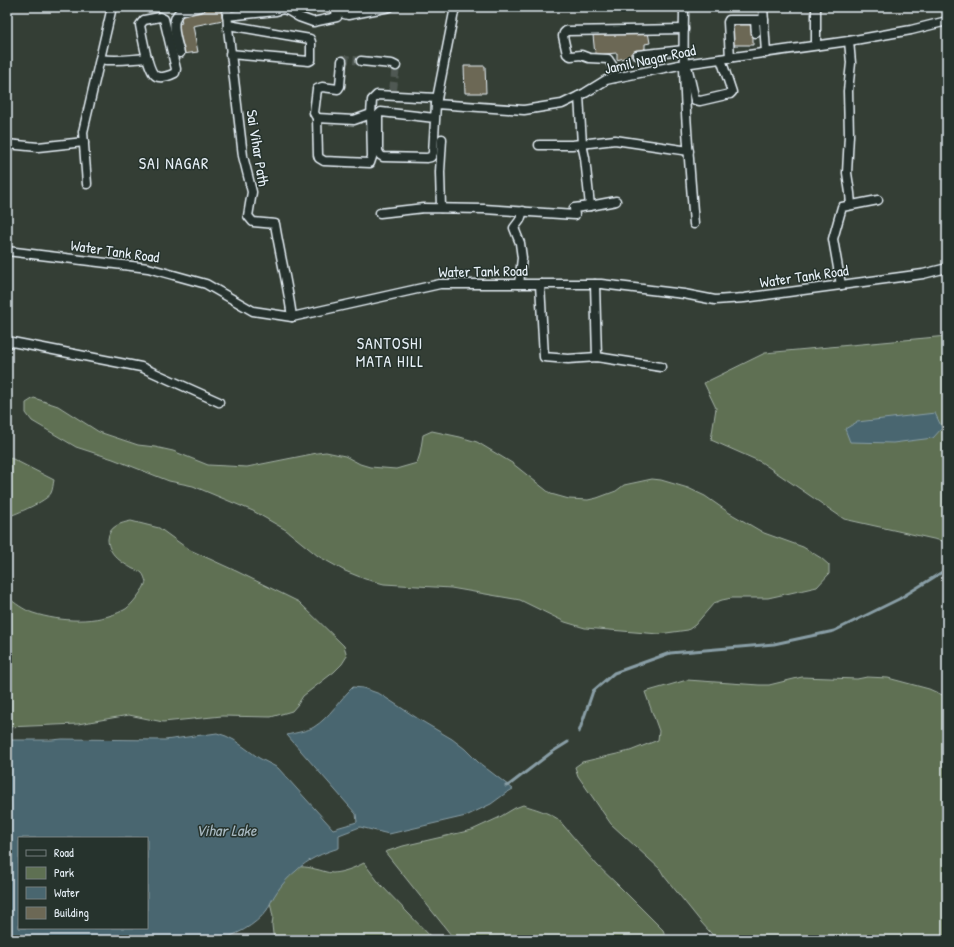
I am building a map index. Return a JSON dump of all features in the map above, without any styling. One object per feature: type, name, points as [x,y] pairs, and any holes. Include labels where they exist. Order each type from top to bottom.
[{"type":"street","points":[[87,184],[83,132],[112,7]]},
{"type":"street","points":[[180,53],[174,25],[176,17],[179,12],[201,7]]},
{"type":"street","name":"Sai Vihar Path","points":[[227,7],[230,54],[243,156],[252,192],[248,216],[253,222],[275,224],[292,317]]},
{"type":"street","points":[[227,16],[283,9],[313,22],[337,17],[336,7]]},
{"type":"street","points":[[340,7],[344,14],[348,15],[390,7]]},
{"type":"street","points":[[435,118],[381,112],[378,115],[378,151],[380,155],[383,157],[431,157],[433,153],[436,101],[455,7]]},
{"type":"street","points":[[684,7],[686,126],[694,224]]},
{"type":"street","points":[[756,33],[763,7]]},
{"type":"street","points":[[816,7],[816,45]]},
{"type":"street","points":[[160,17],[164,19],[176,69],[175,73],[159,77],[156,76],[153,73],[147,58],[140,25],[144,20],[160,17]]},
{"type":"street","points":[[730,58],[728,22],[730,20],[760,20]]},
{"type":"street","points":[[760,20],[766,53]]},
{"type":"street","name":"Jamil Nagar Road","points":[[317,118],[318,155],[320,158],[324,161],[370,163],[372,157],[372,100],[377,95],[393,93],[436,101],[524,110],[562,104],[606,80],[614,78],[685,64],[849,41],[911,30],[947,21]]},
{"type":"street","points":[[228,25],[310,39],[311,42],[311,60],[309,61],[230,54]]},
{"type":"street","points":[[570,28],[684,26]]},
{"type":"street","points":[[614,78],[614,68],[608,59],[589,58],[580,55],[571,56],[567,54],[563,36],[564,33],[684,26]]},
{"type":"street","points":[[849,41],[851,63],[848,91],[849,135],[847,173],[851,205]]},
{"type":"street","points":[[637,55],[684,50]]},
{"type":"street","points":[[100,59],[118,61],[147,58]]},
{"type":"street","points":[[685,64],[695,100],[700,101],[730,94],[732,92],[721,59]]},
{"type":"street","points":[[342,61],[340,86],[338,89],[322,87],[317,88],[314,113],[317,118],[354,120],[371,114]]},
{"type":"street","points":[[361,61],[392,64],[396,66]]},
{"type":"street","points":[[579,96],[582,144],[590,206]]},
{"type":"street","points":[[441,208],[440,172],[442,139]]},
{"type":"street","points":[[539,146],[582,144],[615,140],[689,151]]},
{"type":"street","points":[[7,144],[38,147],[84,142]]},
{"type":"street","points":[[841,285],[833,239],[842,207],[878,200]]},
{"type":"street","points":[[380,213],[424,208],[441,208],[523,211],[575,215],[574,208],[616,201]]},
{"type":"street","points":[[519,284],[522,258],[520,243],[514,228],[520,220],[523,211]]},
{"type":"street","name":"Water Tank Road","points":[[7,251],[148,268],[206,284],[253,311],[292,317],[440,284],[601,284],[684,294],[715,300],[744,298],[923,274],[947,268]]},
{"type":"street","points":[[540,284],[544,357],[568,359],[597,357],[661,367]]},
{"type":"street","points":[[595,284],[597,357]]},
{"type":"street","points":[[7,341],[141,367],[219,402]]},
{"type":"green space","points":[[947,336],[947,542],[844,519],[761,462],[711,440],[716,408],[704,383],[765,353]]},
{"type":"green space","points":[[34,398],[58,406],[99,432],[138,445],[173,451],[208,465],[247,467],[326,452],[345,456],[360,464],[370,467],[396,469],[417,463],[423,435],[432,431],[477,442],[512,463],[551,494],[569,499],[588,500],[616,491],[624,485],[652,479],[661,480],[688,488],[705,496],[728,512],[764,533],[803,547],[821,558],[829,565],[829,574],[817,587],[768,598],[732,598],[722,600],[714,603],[695,625],[688,630],[659,634],[585,628],[565,622],[520,600],[451,588],[384,584],[365,579],[345,571],[318,556],[286,530],[253,511],[193,486],[169,481],[113,459],[76,447],[32,421],[26,413],[26,403]]},
{"type":"green space","points":[[7,456],[54,480],[51,493],[44,500],[7,517]]},
{"type":"green space","points":[[131,521],[159,528],[188,549],[299,602],[344,646],[347,656],[342,664],[303,696],[292,711],[271,717],[222,716],[163,722],[129,715],[78,724],[7,727],[7,597],[33,613],[67,620],[102,618],[126,609],[139,595],[146,582],[141,572],[128,566],[116,557],[110,549],[108,539],[113,528]]},
{"type":"green space","points":[[802,677],[857,679],[867,677],[888,678],[929,689],[947,697],[947,940],[717,940],[664,876],[660,869],[611,824],[578,776],[575,767],[582,762],[630,751],[658,740],[659,731],[645,692],[687,680],[769,685]]},
{"type":"green space","points":[[523,805],[558,819],[597,865],[663,930],[667,940],[455,940],[385,852],[403,846],[472,830]]},
{"type":"green space","points":[[364,863],[380,884],[434,940],[277,940],[273,934],[273,917],[268,891],[286,866],[308,867],[333,873],[349,870]]},
{"type":"water","points":[[935,413],[942,428],[933,438],[893,443],[850,442],[845,429],[857,422]]},
{"type":"water","name":"Vihar Lake","points":[[353,687],[363,688],[380,694],[452,739],[478,762],[513,789],[491,804],[466,816],[389,834],[360,827],[339,835],[339,848],[316,857],[306,863],[283,884],[274,896],[267,910],[257,921],[244,930],[224,938],[217,940],[7,940],[7,740],[165,740],[217,733],[234,740],[259,758],[278,768],[333,829],[357,822],[356,814],[287,735],[305,731],[314,727],[330,713]]},
{"type":"building","points":[[220,7],[223,20],[193,26],[198,52],[183,54],[177,24],[182,23],[180,14]]},
{"type":"building","points":[[753,21],[753,45],[731,45],[730,22]]},
{"type":"building","points":[[648,32],[650,43],[645,44],[645,49],[643,52],[631,53],[631,56],[617,60],[617,53],[595,55],[593,35]]},
{"type":"building","points":[[464,66],[485,66],[486,93],[465,93]]},
{"type":"waterway","points":[[579,732],[593,691],[614,673],[670,653],[774,644],[834,631],[899,599],[947,569]]},
{"type":"waterway","points":[[506,786],[568,742]]},
{"type":"tunnel","points":[[342,61],[345,59],[361,61]]},
{"type":"tunnel","points":[[393,90],[396,66]]},
{"type":"district","name":"SAI NAGAR","points":[[174,163]]},
{"type":"district","name":"SANTOSHI MATA HILL","points":[[390,352]]}]
